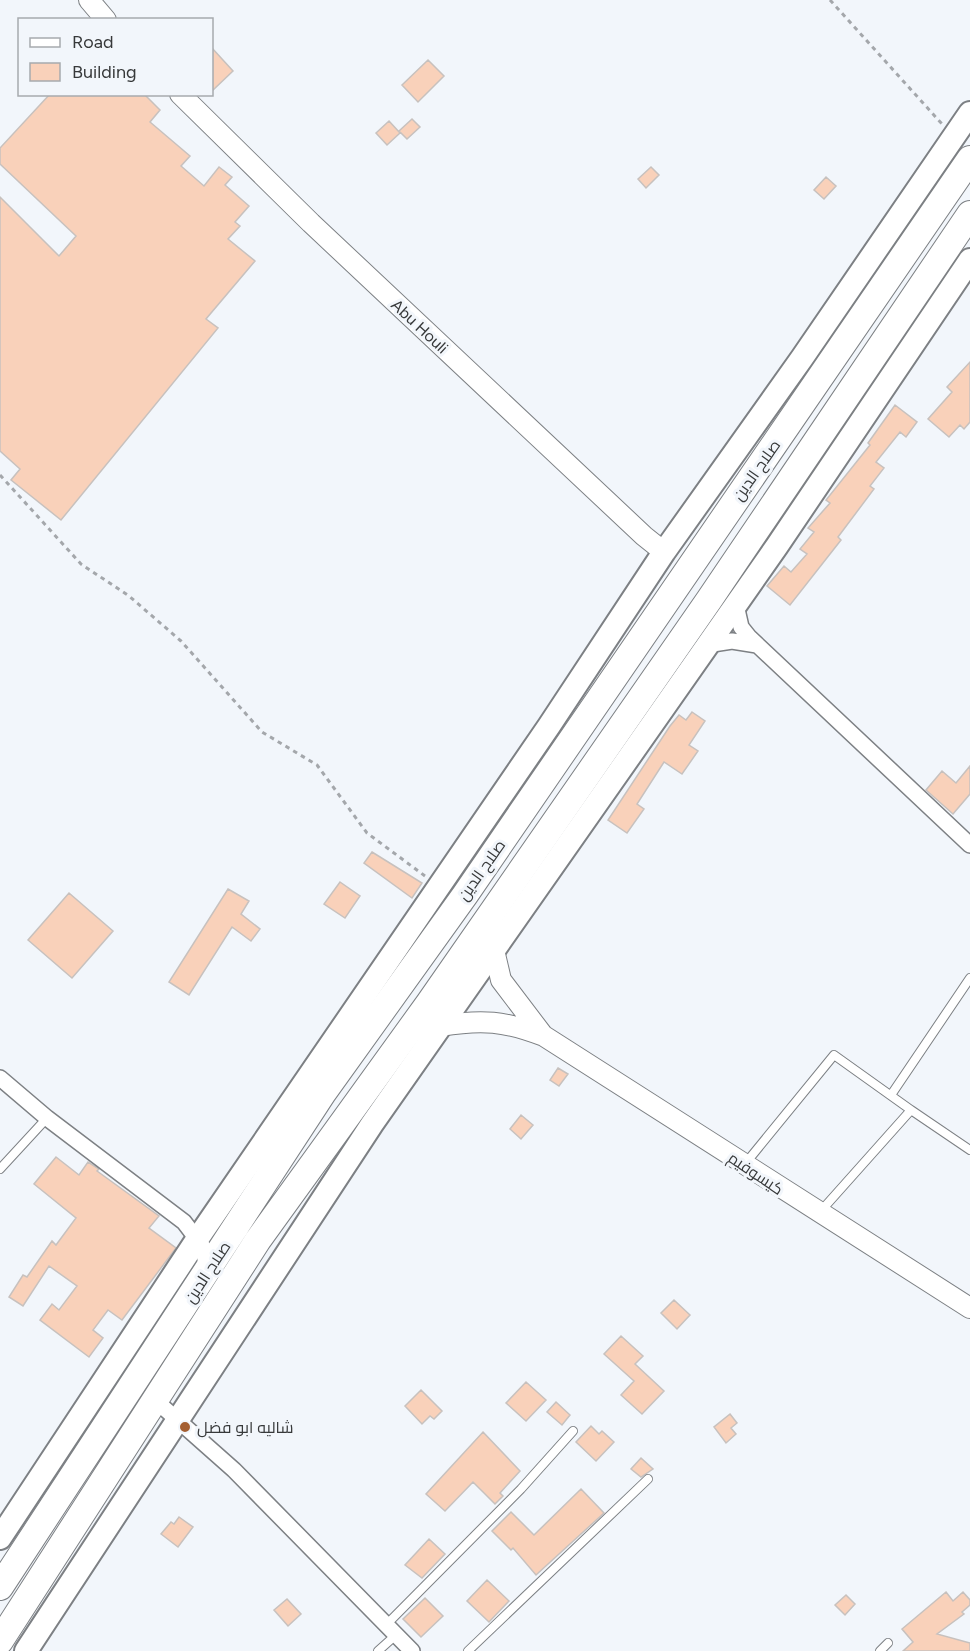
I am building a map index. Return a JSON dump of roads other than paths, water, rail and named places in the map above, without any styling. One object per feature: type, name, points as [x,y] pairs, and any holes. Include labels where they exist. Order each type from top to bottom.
[{"type":"highway","name":"صلاح الدين","points":[[0,1587],[323,1094],[465,895],[970,159]]},
{"type":"highway","points":[[951,186],[962,205],[970,206]]},
{"type":"highway","name":"صلاح الدين","points":[[0,1641],[258,1240],[429,1003],[704,608],[970,214]]},
{"type":"main road","points":[[0,1538],[198,1238],[549,726],[664,552],[802,358],[970,113]]},
{"type":"main road","points":[[26,1651],[316,1207],[736,605],[970,260]]},
{"type":"street","points":[[89,0],[104,18]]},
{"type":"street","name":"Abu Houli","points":[[182,96],[310,223],[644,536],[664,552]]},
{"type":"street","points":[[736,605],[741,627],[758,645],[970,845]]},
{"type":"street","points":[[706,645],[732,641],[758,645]]},
{"type":"street","name":"كيسوفيم","points":[[494,950],[501,980],[544,1036]]},
{"type":"street","name":"كيسوفيم","points":[[441,1026],[486,1020],[512,1024],[544,1036],[819,1214],[970,1308]]},
{"type":"street","points":[[0,1078],[47,1118],[184,1222],[198,1238],[205,1255],[207,1271]]},
{"type":"street","points":[[155,1400],[234,1470],[412,1651]]},
{"type":"lane","points":[[891,1095],[970,978]]},
{"type":"lane","points":[[744,1166],[834,1055],[970,1150]]},
{"type":"lane","points":[[819,1214],[911,1110]]},
{"type":"lane","points":[[0,1169],[47,1118]]},
{"type":"lane","points":[[378,1651],[392,1629],[573,1431]]},
{"type":"lane","points":[[468,1651],[648,1479]]},
{"type":"lane","points":[[880,1651],[888,1642]]},
{"type":"place","name":"شاليه ابو فضل","points":[[185,1427]]}]
